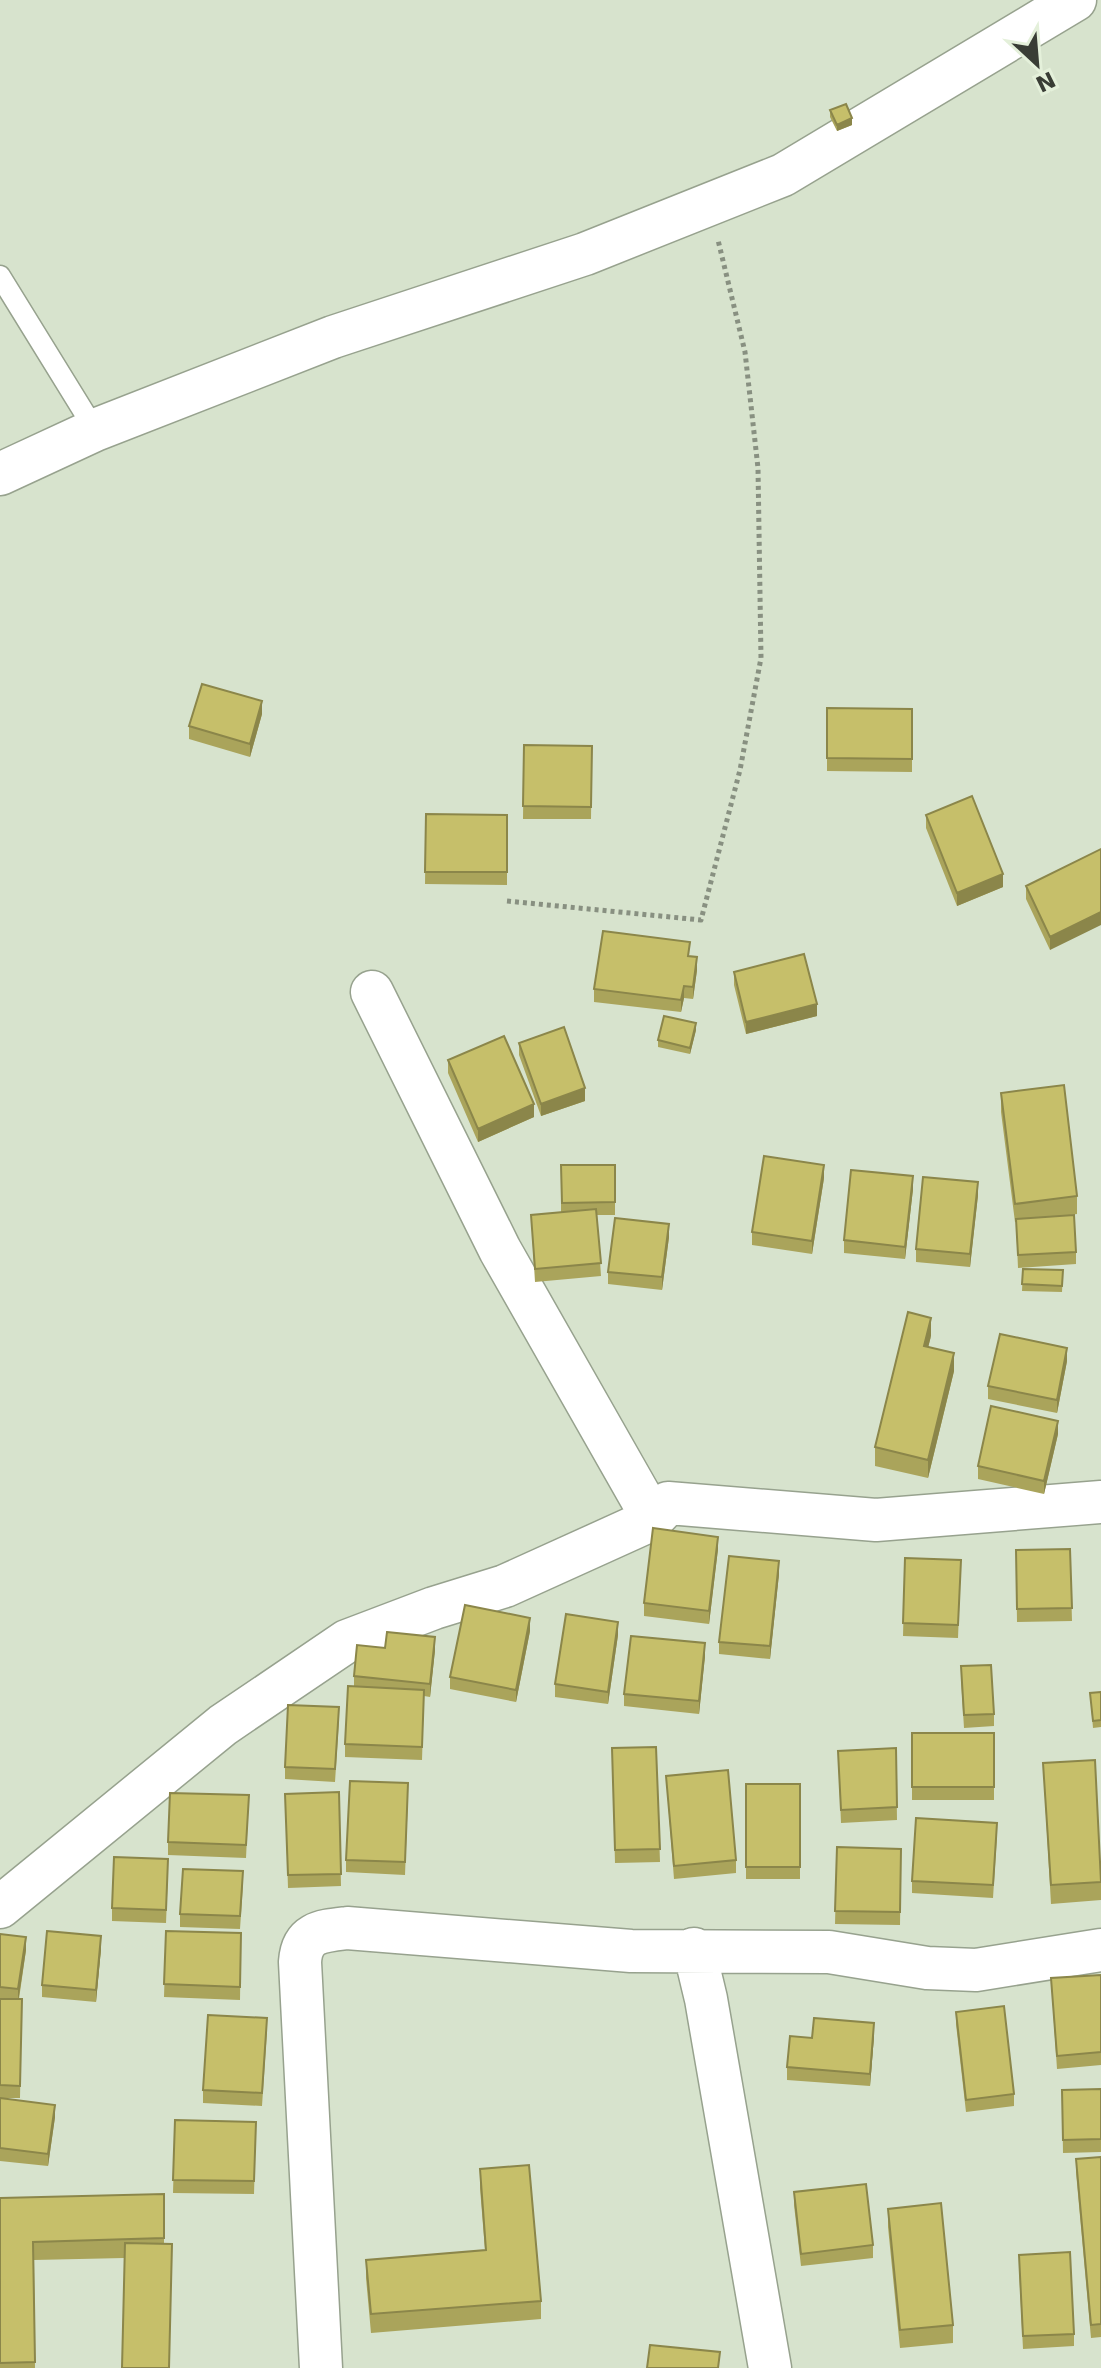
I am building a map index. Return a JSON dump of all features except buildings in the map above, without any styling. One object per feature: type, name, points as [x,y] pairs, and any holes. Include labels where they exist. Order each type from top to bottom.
[{"type":"street","points":[[0,474],[95,430],[333,337],[585,254],[783,175],[1075,0]]},
{"type":"street","points":[[372,992],[500,1250],[653,1519]]},
{"type":"street","points":[[0,1907],[223,1725],[347,1641],[434,1608],[505,1586],[653,1519],[668,1503],[876,1520],[1101,1502]]},
{"type":"street","points":[[321,2368],[300,1962],[303,1942],[329,1930],[347,1928],[631,1951],[829,1952],[927,1968],[976,1970],[1101,1950]]},
{"type":"street","points":[[694,1949],[706,1999],[770,2368]]},
{"type":"lane","points":[[0,276],[95,430]]},
{"type":"path","points":[[507,901],[701,920],[740,770],[761,658],[758,468],[745,352],[709,204]]}]
